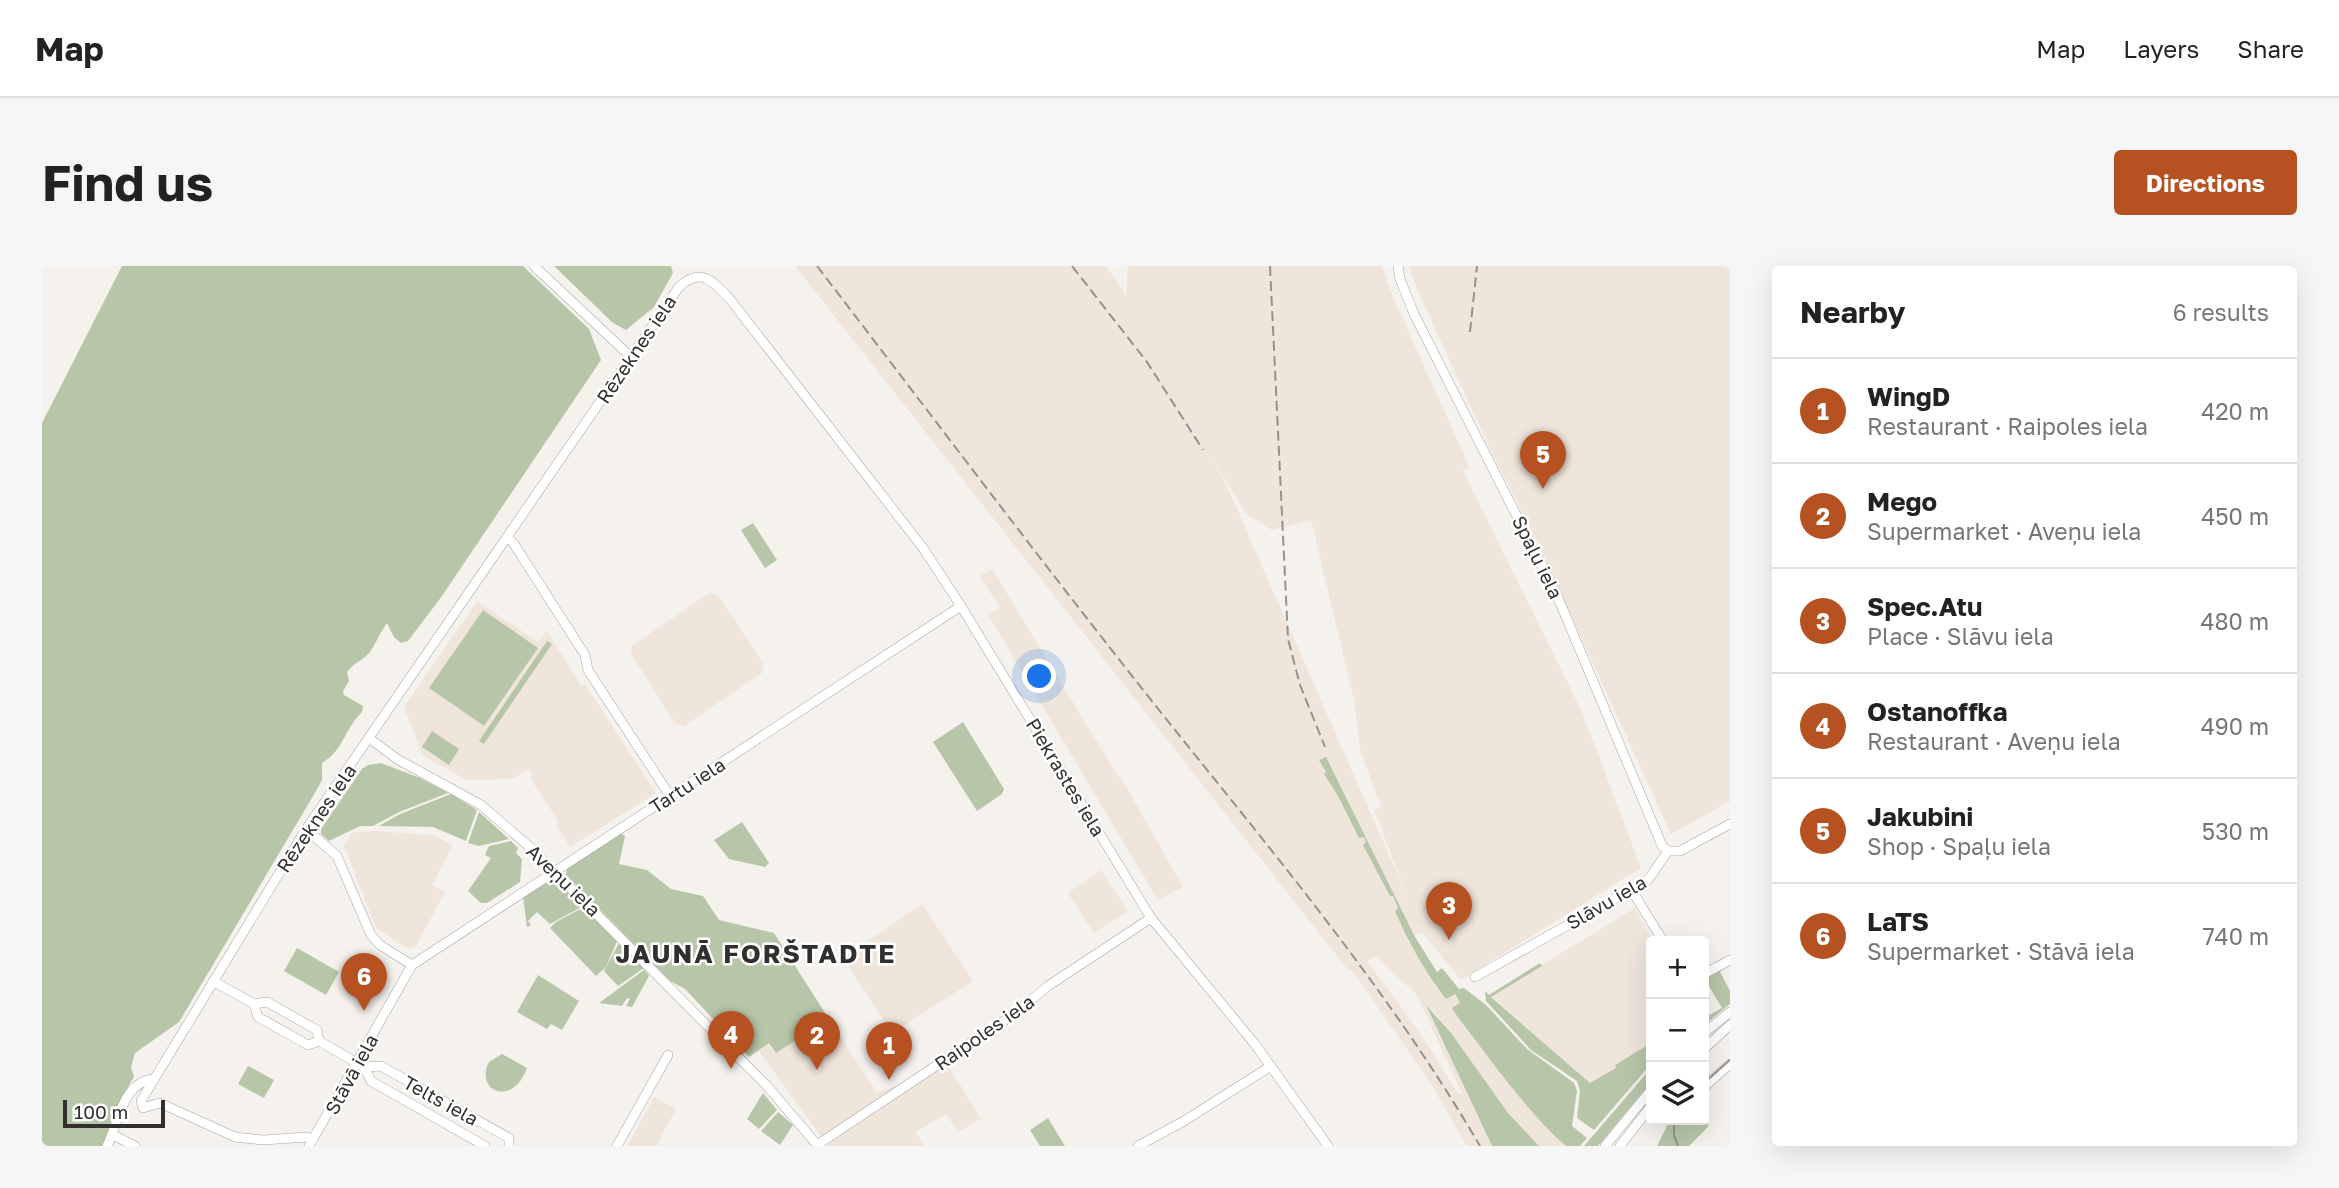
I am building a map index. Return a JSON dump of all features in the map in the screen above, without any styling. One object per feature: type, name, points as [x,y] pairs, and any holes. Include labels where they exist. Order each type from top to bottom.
[{"type":"street","points":[[534,266],[631,357]]},
{"type":"street","name":"Spaļu iela","points":[[1398,266],[1400,279],[1415,313],[1556,593],[1662,846],[1668,851]]},
{"type":"street","name":"Rēzeknes iela","points":[[308,1142],[249,1140],[215,1129],[160,1103],[143,1108],[141,1101],[306,829],[679,287],[692,277],[701,276]]},
{"type":"street","name":"Piekrastes iela","points":[[701,276],[719,287],[729,298],[923,548],[1151,918],[1271,1066],[1328,1146]]},
{"type":"street","points":[[507,537],[579,645],[585,655],[588,670],[670,796]]},
{"type":"street","name":"Tartu iela","points":[[412,965],[961,606]]},
{"type":"street","name":"Aveņu iela","points":[[369,738],[397,759],[481,805],[555,871],[768,1087],[818,1146]]},
{"type":"street","points":[[1668,851],[1679,851],[1729,828]]},
{"type":"street","points":[[306,829],[337,856],[371,935],[380,945],[412,965]]},
{"type":"street","name":"Slāvu iela","points":[[1475,977],[1648,880],[1668,851]]},
{"type":"street","points":[[1631,889],[1660,936]]},
{"type":"street","name":"Raipoles iela","points":[[818,1146],[1151,918]]},
{"type":"street","points":[[1709,971],[1730,960]]},
{"type":"street","name":"Stāvā iela","points":[[308,1142],[361,1065],[412,965]]},
{"type":"street","name":"Telts iela","points":[[214,981],[254,1004],[267,1002],[317,1030],[318,1041]]},
{"type":"street","name":"Telts iela","points":[[254,1004],[258,1017],[308,1045],[318,1041]]},
{"type":"street","points":[[1709,1029],[1730,1012]]},
{"type":"street","points":[[1709,1045],[1730,1026]]},
{"type":"street","name":"Telts iela","points":[[318,1041],[361,1065],[381,1066],[509,1138],[509,1146]]},
{"type":"street","points":[[617,1146],[668,1055]]},
{"type":"street","points":[[1709,1083],[1730,1064]]},
{"type":"street","name":"Telts iela","points":[[361,1065],[371,1081],[485,1146]]},
{"type":"street","points":[[1138,1146],[1184,1121],[1271,1066]]},
{"type":"street","points":[[107,1146],[130,1092],[142,1081],[153,1079]]},
{"type":"street","points":[[1605,1146],[1646,1096]]},
{"type":"street","points":[[1619,1146],[1646,1112]]},
{"type":"street","points":[[113,1135],[135,1146]]},
{"type":"shaded area","points":[[795,266],[1106,266],[1126,295],[1128,266],[1382,266],[1393,297],[1470,468],[1463,471],[1582,712],[1641,868],[1461,980],[1422,932],[1407,939],[1435,985],[1446,998],[1454,994],[1460,1003],[1459,1019],[1523,1101],[1566,1146],[1539,1146],[1524,1131],[1428,1007],[1492,1146],[1467,1146],[1431,1084],[1359,980],[1348,970]],"holes":[[[1213,459],[1246,514],[1272,530],[1311,520],[1355,704],[1360,750],[1381,806],[1374,810],[1410,903]],[[1376,956],[1417,995],[1462,1093],[1459,1095],[1420,1033],[1367,961]]]},
{"type":"shaded area","points":[[1409,266],[1730,266],[1730,801],[1671,834],[1539,545],[1490,449]]},
{"type":"shaded area","points":[[992,569],[1123,781],[1183,887],[1158,900],[988,615],[1000,608],[980,576]]},
{"type":"shaded area","points":[[709,593],[718,595],[763,663],[762,673],[684,726],[675,723],[631,654],[632,646]]},
{"type":"shaded area","points":[[477,601],[538,642],[547,631],[581,686],[585,684],[656,793],[570,847],[556,824],[559,822],[530,778],[533,776],[529,769],[512,779],[467,780],[423,756],[404,707]]},
{"type":"shaded area","points":[[353,832],[433,835],[453,845],[432,885],[445,892],[417,944],[412,948],[406,948],[376,928],[344,846]]},
{"type":"shaded area","points":[[1101,870],[1128,911],[1094,933],[1068,893]]},
{"type":"shaded area","points":[[922,904],[973,981],[892,1033],[843,958]]},
{"type":"shaded area","points":[[1635,908],[1650,936],[1646,936],[1646,1046],[1591,1084],[1491,996]]},
{"type":"shaded area","points":[[829,1019],[877,1093],[948,1065],[981,1119],[958,1132],[946,1114],[916,1132],[924,1146],[828,1146],[758,1050],[769,1043],[776,1053]]},
{"type":"shaded area","points":[[654,1097],[676,1109],[656,1146],[627,1146]]},
{"type":"green space","points":[[122,266],[523,266],[589,329],[601,360],[442,596],[408,641],[401,643],[394,637],[387,623],[369,653],[347,672],[349,681],[343,691],[344,695],[363,706],[362,712],[335,752],[322,763],[322,780],[316,791],[179,1022],[135,1053],[131,1067],[134,1077],[102,1146],[42,1146],[42,423]]},
{"type":"green space","points":[[554,266],[671,266],[673,273],[654,307],[626,330],[613,323]]},
{"type":"green space","points":[[753,523],[777,560],[765,568],[741,530]]},
{"type":"green space","points":[[483,610],[538,648],[484,726],[429,688]]},
{"type":"green space","points":[[547,641],[552,644],[484,744],[479,741]]},
{"type":"green space","points":[[963,722],[1004,789],[1002,794],[977,811],[933,742]]},
{"type":"green space","points":[[432,731],[459,749],[449,765],[422,747]]},
{"type":"green space","points":[[1326,757],[1415,937],[1437,972],[1442,968],[1459,989],[1464,988],[1486,1005],[1527,1049],[1574,1083],[1577,1091],[1572,1126],[1587,1138],[1580,1146],[1566,1146],[1537,1117],[1459,1019],[1452,1008],[1460,1003],[1455,994],[1446,999],[1431,978],[1400,923],[1393,896],[1390,896],[1363,845],[1366,842],[1364,837],[1359,838],[1324,774],[1326,772],[1319,760]]},
{"type":"green space","points":[[381,763],[420,778],[448,793],[399,812],[373,826],[360,826],[329,841],[321,834],[321,829],[362,769]]},
{"type":"green space","points":[[451,794],[477,810],[466,841],[433,827],[379,826],[400,814]]},
{"type":"green space","points":[[479,812],[509,839],[479,846],[468,843]]},
{"type":"green space","points":[[742,822],[769,863],[765,867],[729,859],[714,840]]},
{"type":"green space","points":[[621,833],[625,836],[619,864],[647,870],[671,889],[703,896],[719,920],[774,933],[829,1019],[776,1053],[769,1043],[749,1057],[685,989],[670,981],[566,875],[567,869]]},
{"type":"green space","points":[[511,841],[518,848],[516,853],[522,859],[520,882],[487,903],[481,903],[468,891],[491,858],[485,855],[489,846]]},
{"type":"green space","points":[[554,879],[583,906],[550,924],[537,912],[528,921],[531,925],[527,927],[523,897]]},
{"type":"green space","points":[[584,907],[617,941],[606,967],[596,976],[550,928]]},
{"type":"green space","points":[[619,943],[644,968],[618,986],[604,971]]},
{"type":"green space","points":[[297,948],[339,972],[326,995],[284,971]]},
{"type":"green space","points":[[1540,963],[1542,966],[1491,997],[1590,1083],[1646,1046],[1646,1070],[1594,1130],[1577,1118],[1580,1091],[1577,1081],[1531,1050],[1486,1001],[1485,991],[1489,995]]},
{"type":"green space","points":[[644,970],[649,975],[632,1007],[626,1006],[630,999],[627,998],[622,1006],[599,1003]]},
{"type":"green space","points":[[1719,970],[1730,991],[1730,1004],[1709,1021],[1709,1015],[1722,1008],[1709,986],[1709,975]]},
{"type":"green space","points":[[538,975],[579,1001],[562,1030],[551,1024],[547,1029],[517,1012]]},
{"type":"green space","points":[[1426,1005],[1451,1033],[1508,1113],[1539,1146],[1492,1146]]},
{"type":"green space","points":[[502,1054],[527,1068],[520,1081],[504,1092],[490,1087],[486,1081],[489,1062]]},
{"type":"green space","points":[[248,1066],[274,1080],[264,1098],[238,1084]]},
{"type":"green space","points":[[1646,1074],[1646,1088],[1598,1146],[1584,1146]]},
{"type":"green space","points":[[763,1093],[777,1110],[759,1129],[747,1119]]},
{"type":"green space","points":[[778,1112],[793,1125],[780,1145],[761,1131]]},
{"type":"green space","points":[[1048,1118],[1065,1146],[1040,1146],[1030,1130]]},
{"type":"green space","points":[[1668,1125],[1709,1126],[1689,1146],[1657,1146]]},
{"type":"tram line","points":[[1709,1079],[1730,1060]]},
{"type":"tram line","points":[[1674,1125],[1678,1146]]},
{"type":"railway","points":[[817,266],[1069,596],[1326,920],[1406,1031],[1480,1146]]},
{"type":"railway","points":[[1072,266],[1147,362],[1203,450]]},
{"type":"railway","points":[[1270,266],[1288,639],[1300,685],[1325,747]]},
{"type":"railway","points":[[1470,332],[1477,266]]},
{"type":"place","name":"Jakubini","points":[[1543,489]]},
{"type":"place","name":"Spec.Atu","points":[[1449,940]]},
{"type":"place","name":"LaTS","points":[[364,1011]]},
{"type":"place","name":"Ostanoffka","points":[[731,1069]]},
{"type":"place","name":"Mego","points":[[817,1070]]},
{"type":"place","name":"WingD","points":[[889,1080]]},
{"type":"district","name":"JAUNĀ FORŠTADTE","points":[[756,953]]}]
